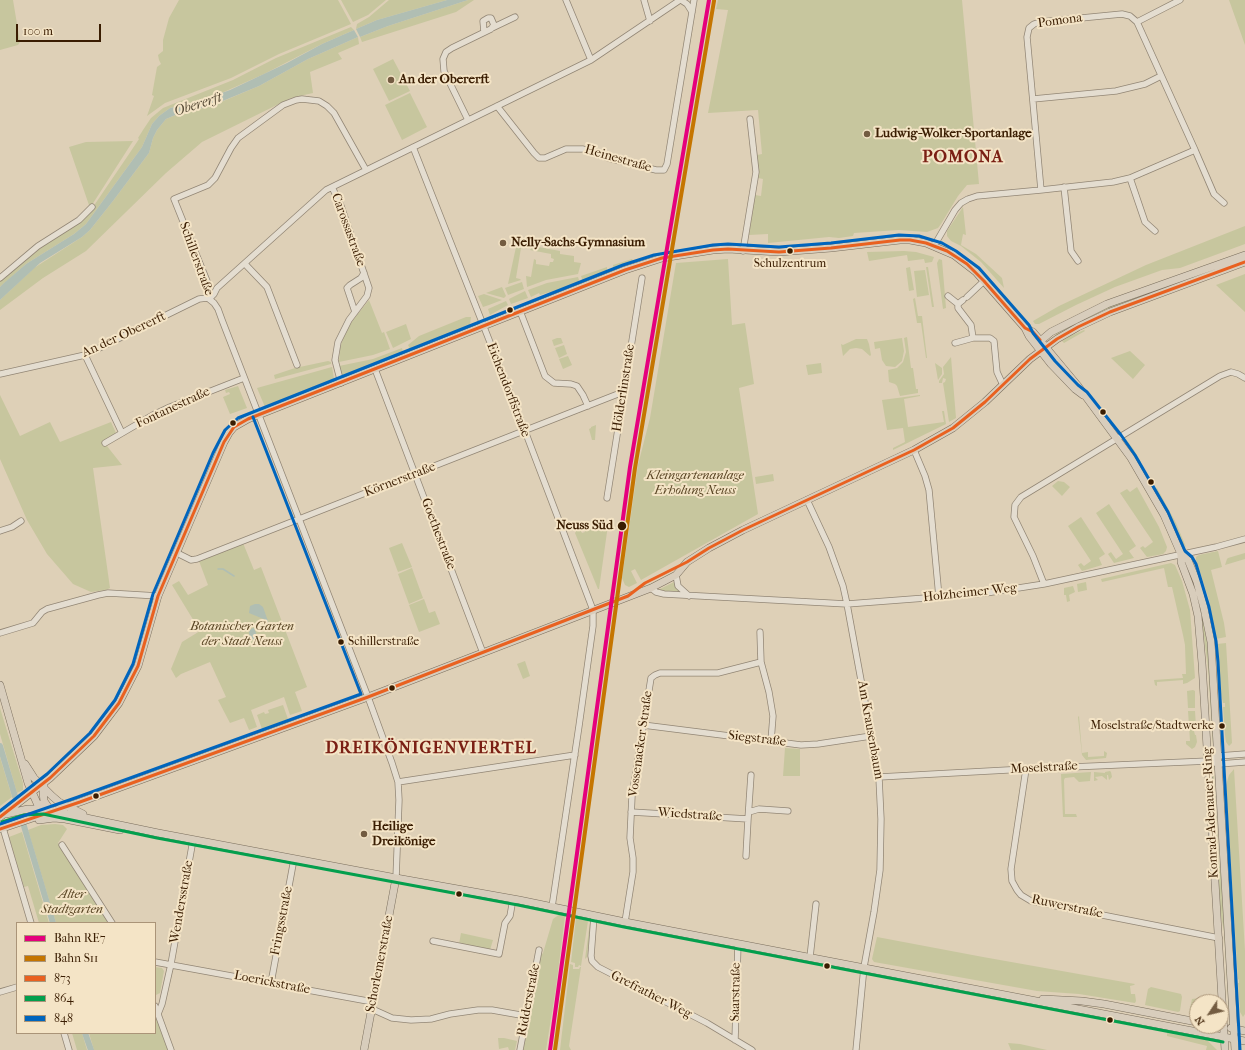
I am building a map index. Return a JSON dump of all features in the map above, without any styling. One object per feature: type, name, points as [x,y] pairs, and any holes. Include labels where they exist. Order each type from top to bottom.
[{"type":"main road","points":[[26,817],[30,813],[38,795],[48,779],[94,736],[119,703],[138,666],[158,596],[218,455],[229,433],[241,422],[625,270],[656,260],[713,250],[779,252],[832,248],[900,240],[918,241],[934,246],[960,259],[984,281],[1025,328],[1028,336],[1041,347],[1067,381],[1083,395],[1117,438],[1155,498],[1181,554]]},
{"type":"main road","points":[[7,818],[26,817],[50,812],[68,806],[368,697],[651,588],[676,574],[687,562],[709,548],[750,527],[914,450],[957,426],[980,407],[1025,364],[1041,347],[1051,332],[1107,304],[1245,254]]},
{"type":"main road","points":[[1041,347],[1093,319],[1245,262]]},
{"type":"main road","name":"Konrad-Adenauer-Ring","points":[[1181,554],[1188,560],[1201,594],[1208,625],[1213,662],[1235,1050]]},
{"type":"main road","name":"Konrad-Adenauer-Ring","points":[[1181,554],[1181,562],[1196,606],[1200,628],[1219,938],[1221,994]]},
{"type":"main road","points":[[0,685],[23,761],[38,795],[50,812],[65,819]]},
{"type":"main road","points":[[23,761],[34,778],[38,795],[50,812],[513,899],[738,944],[1245,1041]]},
{"type":"main road","points":[[38,795],[54,805],[68,806]]},
{"type":"main road","points":[[1,828],[21,801],[38,795],[59,802],[82,814],[115,821],[119,825]]},
{"type":"main road","points":[[7,818],[26,817],[65,819],[124,830],[158,833]]},
{"type":"main road","name":"Schorlemerstraße","points":[[364,1050],[396,878]]},
{"type":"main road","points":[[1029,999],[1038,998],[1088,1002],[1189,1021]]},
{"type":"main road","points":[[1229,1028],[1245,1031]]},
{"type":"main road","name":"Konrad-Adenauer-Ring","points":[[1223,1034],[1225,1050]]},
{"type":"street","points":[[566,0],[591,60]]},
{"type":"street","points":[[644,0],[650,21]]},
{"type":"street","points":[[209,299],[217,288],[326,190],[591,60],[680,0],[687,4],[692,12]]},
{"type":"street","name":"Heinestraße","points":[[497,106],[539,158],[545,158],[570,148],[583,149],[608,158],[659,171],[664,170],[667,164],[694,0]]},
{"type":"street","points":[[1180,0],[1137,22],[1214,194],[1224,203]]},
{"type":"street","name":"Pomona","points":[[1041,190],[1027,37],[1028,30],[1040,22],[1122,14],[1130,16],[1137,22]]},
{"type":"street","points":[[468,120],[444,70],[443,59],[446,52],[515,17]]},
{"type":"street","points":[[484,32],[483,21],[488,18],[491,18],[493,21],[494,25],[492,29]]},
{"type":"street","points":[[1033,99],[1116,91],[1132,88],[1161,76]]},
{"type":"street","name":"Schillerstraße","points":[[366,170],[334,113],[319,101],[302,99],[283,105],[238,138],[215,178],[208,185],[174,199],[208,286],[207,290],[209,299],[212,300],[218,309],[368,697],[398,782],[399,800],[396,878]]},
{"type":"street","points":[[743,251],[756,172],[750,119]]},
{"type":"street","name":"Eichendorffstraße","points":[[413,147],[593,610]]},
{"type":"street","points":[[934,246],[955,210],[961,203],[968,199],[977,196],[1113,182],[1130,178],[1195,150]]},
{"type":"street","points":[[1130,178],[1145,222],[1155,231]]},
{"type":"street","name":"Carossastraße","points":[[332,187],[341,206],[370,291],[341,333],[335,354],[336,367],[340,383]]},
{"type":"street","points":[[1064,187],[1071,251],[1078,261]]},
{"type":"street","points":[[0,278],[38,246],[79,220],[92,207]]},
{"type":"street","points":[[245,264],[268,287],[297,365]]},
{"type":"street","name":"Carossastraße","points":[[355,312],[347,288],[361,278],[364,273]]},
{"type":"street","name":"Hölderlinstraße","points":[[607,498],[642,278]]},
{"type":"street","points":[[958,304],[984,281]]},
{"type":"street","points":[[208,286],[214,286],[217,288]]},
{"type":"street","points":[[948,296],[958,304],[960,312],[971,325],[973,338]]},
{"type":"street","name":"An der Obererft","points":[[0,374],[85,355],[199,299],[209,299]]},
{"type":"street","points":[[520,311],[545,376],[554,383],[571,384],[577,386],[584,395],[588,406]]},
{"type":"street","points":[[955,343],[973,338],[989,337],[994,341],[997,372],[1003,384]]},
{"type":"street","points":[[85,355],[122,433]]},
{"type":"street","name":"Goethestraße","points":[[376,369],[483,653]]},
{"type":"street","points":[[1044,584],[1033,556],[1015,521],[1014,513],[1018,500],[1024,494],[1220,376],[1231,372],[1245,378]]},
{"type":"street","name":"Fontanestraße","points":[[104,443],[170,407],[244,378]]},
{"type":"street","name":"Körnerstraße","points":[[177,553],[191,560],[197,559],[623,392]]},
{"type":"street","points":[[914,450],[929,490],[939,597]]},
{"type":"street","name":"Am Krausenbaum","points":[[807,500],[829,547],[847,604],[879,777],[881,819],[880,870],[864,967],[856,1050]]},
{"type":"street","points":[[0,531],[12,528],[21,521]]},
{"type":"street","name":"Holzheimer Weg","points":[[651,588],[661,594],[847,604],[939,597],[986,593],[1044,584],[1245,539]]},
{"type":"street","points":[[676,574],[678,586],[689,596]]},
{"type":"street","points":[[0,633],[33,623],[42,612],[47,609],[103,594],[158,596]]},
{"type":"street","points":[[552,907],[593,626],[593,610]]},
{"type":"street","points":[[760,632],[761,662],[772,706],[773,724],[771,741]]},
{"type":"street","name":"Vossenacker Straße","points":[[626,922],[633,872],[633,858],[630,838],[631,812],[650,681],[655,674],[660,673],[718,673],[761,662]]},
{"type":"street","name":"Siegstraße","points":[[643,725],[808,745],[871,736]]},
{"type":"street","name":"Moselstraße","points":[[1208,761],[1218,756],[1245,754]]},
{"type":"street","points":[[398,782],[575,755]]},
{"type":"street","name":"Moselstraße","points":[[879,777],[1208,761],[1219,764],[1245,762]]},
{"type":"street","name":"Ruwerstraße","points":[[1026,769],[1011,869],[1012,881],[1021,895],[1026,899],[1037,902],[1219,938]]},
{"type":"street","points":[[746,856],[750,775]]},
{"type":"street","points":[[749,812],[759,809],[788,811]]},
{"type":"street","name":"Wiedstraße","points":[[631,812],[748,819]]},
{"type":"street","points":[[1,828],[31,922]]},
{"type":"street","name":"Wendersstraße","points":[[158,1014],[162,1004],[171,964],[193,840]]},
{"type":"street","points":[[62,845],[111,922]]},
{"type":"street","name":"Fringsstraße","points":[[271,983],[294,859]]},
{"type":"street","points":[[433,941],[499,954],[505,923],[510,916],[513,899]]},
{"type":"street","points":[[810,957],[816,904]]},
{"type":"street","name":"Grefrather Weg","points":[[594,916],[591,956],[598,968],[707,1023],[752,1050]]},
{"type":"street","name":"Saarstraße","points":[[735,1040],[738,944]]},
{"type":"street","name":"Ridderstraße","points":[[520,1050],[539,950]]},
{"type":"street","name":"Loerickstraße","points":[[156,962],[271,983],[373,1006],[392,1018],[411,1020],[431,1019],[458,1012],[478,1010],[492,1010],[526,1016]]},
{"type":"street","points":[[0,992],[16,987]]},
{"type":"street","points":[[156,1009],[170,1050]]},
{"type":"street","points":[[64,1034],[69,1050]]},
{"type":"green space","points":[[0,0],[13,0],[20,42],[18,45],[0,50]]},
{"type":"green space","points":[[179,0],[338,0],[351,24],[279,54],[231,78],[165,103],[147,116],[154,96],[152,95],[157,67],[161,64],[158,55],[163,51],[163,40],[169,18]]},
{"type":"green space","points":[[341,0],[386,0],[368,15],[353,22]]},
{"type":"green space","points":[[389,0],[447,0],[377,20],[356,29],[357,24],[369,17]]},
{"type":"green space","points":[[468,0],[474,0],[456,12],[362,42],[360,37],[388,26]]},
{"type":"green space","name":"Ludwig-Wolker-Sportanlage","points":[[718,0],[962,0],[979,184],[967,185],[958,196],[938,228],[927,232],[899,230],[854,233],[853,236],[839,238],[829,237],[768,243],[768,234],[749,235],[755,195],[761,196],[763,179],[758,178],[757,155],[762,154],[758,110],[708,113],[728,10],[716,9]]},
{"type":"green space","points":[[1229,0],[1245,0],[1245,45]]},
{"type":"green space","points":[[351,27],[354,30],[322,44],[264,74],[215,96],[170,108],[159,116],[152,124],[142,147],[86,224],[74,234],[26,264],[0,287],[0,280],[93,207],[139,139],[138,138],[151,118],[163,108],[233,80],[276,58]]},
{"type":"green space","points":[[358,37],[359,44],[338,53],[342,59],[310,72],[313,93],[291,98],[202,142],[166,173],[86,251],[43,278],[0,310],[0,300],[34,268],[82,237],[90,230],[149,153],[157,130],[166,119],[180,113],[221,102],[259,86],[308,59]]},
{"type":"green space","name":"An der Obererft","points":[[393,59],[410,91],[389,101],[373,69]]},
{"type":"green space","name":"An der Obererft","points":[[410,93],[427,127],[402,140],[385,105]]},
{"type":"green space","points":[[133,141],[90,208],[69,147],[86,142]]},
{"type":"green space","points":[[963,207],[966,235],[963,234],[961,245],[976,254],[1002,278],[1004,288],[981,262],[961,246],[951,241],[947,236],[947,231]]},
{"type":"green space","points":[[1245,226],[1245,244],[1180,268],[1162,270],[1115,287],[1039,324],[1035,324],[1033,321],[1059,306],[1146,265]]},
{"type":"green space","points":[[533,246],[560,251],[560,254],[574,256],[574,262],[581,263],[578,274],[546,280],[527,287],[526,276],[531,277],[534,259],[536,260],[536,264],[549,266],[550,262],[553,262],[554,259],[551,258],[551,254],[530,250]]},
{"type":"green space","points":[[516,247],[521,248],[516,278],[521,280],[508,284]]},
{"type":"green space","points":[[867,252],[916,252],[934,257],[932,262],[925,263],[924,259],[908,261],[907,255],[869,261]]},
{"type":"green space","points":[[1245,258],[1110,308],[1077,324],[1057,336],[1055,334],[1112,305]]},
{"type":"green space","points":[[632,259],[634,262],[613,270],[613,265]]},
{"type":"green space","name":"Kleingartenanlage Erholung Neuss","points":[[728,259],[732,325],[745,323],[754,384],[739,388],[758,514],[641,580],[635,569],[631,571],[637,583],[629,587],[625,585],[622,578],[638,465],[650,418],[676,263]]},
{"type":"green space","points":[[939,259],[942,260],[946,308],[943,309],[937,263]]},
{"type":"green space","points":[[607,267],[607,272],[583,282],[581,276]]},
{"type":"green space","points":[[910,267],[914,290],[909,291],[906,268]]},
{"type":"green space","points":[[926,267],[928,267],[934,307],[932,307]]},
{"type":"green space","points":[[925,270],[929,295],[917,297],[914,271]]},
{"type":"green space","points":[[1245,274],[1245,312],[1216,285]]},
{"type":"green space","points":[[578,277],[580,283],[540,295],[539,293],[531,297],[528,290],[547,283]]},
{"type":"green space","points":[[522,282],[524,289],[508,295],[505,288]]},
{"type":"green space","points":[[502,287],[506,296],[504,298],[486,293]]},
{"type":"green space","points":[[525,291],[528,298],[511,304],[509,299]]},
{"type":"green space","points":[[484,294],[502,300],[483,307],[478,296]]},
{"type":"green space","points":[[915,298],[918,316],[922,316],[927,358],[921,323],[917,323],[913,299]]},
{"type":"green space","points":[[369,300],[390,349],[373,355],[339,362],[340,348],[345,333]]},
{"type":"green space","points":[[506,301],[508,305],[490,315],[488,309]]},
{"type":"green space","points":[[466,317],[471,317],[470,325],[410,349],[408,345],[419,336]]},
{"type":"green space","points":[[406,324],[411,339],[393,348],[386,332]]},
{"type":"green space","points":[[1084,330],[1085,331],[1064,343],[1062,341],[1070,336]]},
{"type":"green space","points":[[907,337],[911,368],[913,368],[918,393],[900,396],[897,386],[889,382],[888,370],[897,368],[903,362],[906,352],[904,338]]},
{"type":"green space","points":[[561,338],[563,343],[554,346],[552,340]]},
{"type":"green space","points":[[902,338],[904,351],[902,361],[895,367],[886,366],[882,360],[880,348],[875,349],[874,342]]},
{"type":"green space","points":[[856,339],[867,339],[870,356],[862,349],[856,348],[850,349],[843,356],[841,344],[843,345]]},
{"type":"green space","points":[[564,345],[567,354],[559,358],[555,348]]},
{"type":"green space","points":[[402,348],[403,352],[342,377],[339,366],[373,359]]},
{"type":"green space","points":[[1130,351],[1145,365],[1133,379],[1111,358]]},
{"type":"green space","points":[[568,356],[572,365],[563,369],[559,359]]},
{"type":"green space","points":[[951,357],[956,418],[949,422],[943,383],[946,379],[943,378],[942,383],[939,383],[939,381],[944,374],[943,367]]},
{"type":"green space","points":[[328,361],[331,362],[331,364],[275,379],[274,375],[295,368]]},
{"type":"green space","points":[[821,363],[822,373],[808,375],[806,365]]},
{"type":"green space","points":[[935,363],[942,368],[942,374],[938,380]]},
{"type":"green space","points":[[332,367],[334,379],[265,407],[257,388]]},
{"type":"green space","points":[[238,386],[247,408],[230,414],[223,397],[230,394],[229,392],[226,393],[225,390]]},
{"type":"green space","points":[[0,395],[20,436],[50,422],[60,442],[111,422],[116,433],[103,441],[122,465],[93,468],[110,588],[91,592],[73,584],[47,554],[27,520],[0,459]]},
{"type":"green space","points":[[920,395],[904,399],[908,427],[944,422],[942,411],[944,411],[946,424],[893,450],[893,448],[905,442],[903,428],[887,430],[882,400]]},
{"type":"green space","points":[[596,425],[595,440],[592,440],[589,429]]},
{"type":"green space","points":[[1126,439],[1141,462],[1138,463],[1126,445]]},
{"type":"green space","points":[[773,474],[774,481],[756,484],[755,477]]},
{"type":"green space","points":[[1058,481],[1064,482],[1070,487],[1062,496],[1052,486]]},
{"type":"green space","points":[[1137,487],[1159,527],[1167,547],[1163,554],[1147,557],[1140,548],[1143,546],[1145,548],[1153,542],[1120,493],[1127,489],[1130,492]]},
{"type":"green space","points":[[1157,488],[1176,523],[1186,547],[1154,490]]},
{"type":"green space","points":[[1109,504],[1136,546],[1129,551],[1134,558],[1114,563],[1108,554],[1111,552],[1116,559],[1123,554],[1096,513]]},
{"type":"green space","points":[[1081,517],[1105,554],[1099,558],[1102,565],[1082,571],[1078,565],[1081,563],[1084,566],[1091,561],[1068,526]]},
{"type":"green space","points":[[595,527],[607,529],[599,589],[575,533],[580,529],[582,533],[585,532],[584,528]]},
{"type":"green space","name":"Botanischer Garten der Stadt Neuss","points":[[243,543],[254,570],[261,567],[307,687],[295,692],[302,711],[290,715],[284,697],[251,710],[257,727],[249,730],[244,718],[230,723],[218,700],[226,697],[210,662],[181,674],[176,678],[171,669],[182,642],[200,631],[172,585],[179,581],[188,595],[208,585],[199,561]]},
{"type":"green space","points":[[402,543],[412,567],[398,572],[389,548]]},
{"type":"green space","points":[[1218,551],[1222,567],[1211,570],[1226,637],[1216,639],[1209,600],[1196,557]]},
{"type":"green space","points":[[1245,553],[1245,559],[1225,565],[1228,558]]},
{"type":"green space","points":[[1171,563],[1175,565],[1182,581],[1190,610],[1195,678],[1183,684],[1183,680],[1157,682],[1157,686],[1155,685],[1154,680],[1183,678],[1182,674],[1186,674],[1185,645],[1183,635],[1172,587],[1168,587],[1164,568],[1102,582],[1101,579]]},
{"type":"green space","points":[[412,568],[423,598],[409,604],[398,574]]},
{"type":"green space","points":[[1188,568],[1200,605],[1208,646],[1214,745],[1208,668],[1202,623],[1187,569]]},
{"type":"green space","points":[[674,582],[676,587],[682,593],[677,593],[677,591],[667,591],[667,593],[658,590]]},
{"type":"green space","points":[[1086,582],[1087,590],[1078,592],[1077,584]]},
{"type":"green space","points":[[1073,586],[1075,592],[1069,595],[1070,601],[1067,602],[1066,595],[1064,595],[1064,588]]},
{"type":"green space","points":[[424,599],[429,613],[435,611],[440,624],[419,632],[409,605]]},
{"type":"green space","points":[[1226,643],[1232,743],[1229,746],[1226,742],[1225,735],[1223,707],[1225,707],[1225,703],[1223,703],[1221,694],[1217,644]]},
{"type":"green space","points":[[525,661],[530,676],[523,679],[517,664]]},
{"type":"green space","points":[[1187,691],[1195,691],[1195,708],[1188,708]]},
{"type":"green space","points":[[283,705],[288,719],[262,729],[257,715],[264,712],[265,714],[269,713],[268,710]]},
{"type":"green space","points":[[0,708],[23,783],[23,790],[17,793],[0,734]]},
{"type":"green space","points":[[1188,711],[1195,711],[1196,727],[1194,727],[1194,731],[1197,742],[1195,747],[1192,749],[1186,744],[1186,741],[1190,741]]},
{"type":"green space","points":[[1079,716],[1082,753],[1088,752],[1088,757],[1104,756],[1104,751],[1107,753],[1106,758],[1086,760],[1082,755]]},
{"type":"green space","points":[[785,748],[800,749],[800,776],[783,776]]},
{"type":"green space","points":[[0,757],[12,797],[0,806]]},
{"type":"green space","points":[[1234,769],[1245,951],[1245,1014],[1243,1017],[1240,1012],[1226,785],[1229,775]]},
{"type":"green space","points":[[1110,771],[1112,777],[1109,780],[1107,775],[1107,780],[1102,776],[1095,777],[1098,780],[1094,781],[1094,772],[1105,773]]},
{"type":"green space","points":[[1091,772],[1090,781],[1079,782],[1074,777],[1065,778],[1065,814],[1076,814],[1077,817],[1063,817],[1061,774]]},
{"type":"green space","points":[[1212,776],[1214,776],[1219,862],[1223,887],[1229,994],[1224,932],[1220,910]]},
{"type":"green space","name":"Alter Stadtgarten","points":[[41,825],[63,825],[67,829],[58,843],[109,922],[56,922],[28,830]]},
{"type":"green space","points":[[22,832],[49,922],[39,922],[28,886],[24,887],[9,837]]},
{"type":"green space","points":[[560,914],[565,916],[546,1050],[523,1050],[540,956],[543,953],[553,919]]},
{"type":"green space","points":[[576,918],[585,919],[588,921],[581,966],[579,965],[578,967],[575,967],[575,963],[571,962]]},
{"type":"green space","points":[[590,922],[591,925],[587,957],[585,959]]},
{"type":"green space","points":[[461,933],[493,940],[490,950],[459,944]]},
{"type":"green space","points":[[877,937],[1135,984],[1130,986],[1131,994],[1135,994],[1136,1001],[1135,1003],[1079,994],[1037,991],[874,962],[872,959]]},
{"type":"green space","points":[[570,964],[573,965],[573,969],[579,969],[581,967],[569,1046],[571,1050],[560,1050]]},
{"type":"green space","points":[[156,967],[162,968],[164,971],[160,993],[156,995]]},
{"type":"green space","points":[[1151,987],[1181,994],[1180,1011],[1178,1012],[1145,1005],[1148,989]]},
{"type":"green space","points":[[156,1016],[168,1050],[94,1050],[89,1034],[156,1034]]},
{"type":"green space","points":[[1167,1033],[1207,1040],[1217,1050],[1206,1050],[1207,1046],[1167,1036]]},
{"type":"green space","points":[[72,1034],[82,1034],[87,1050],[77,1050]]},
{"type":"green space","points":[[498,1038],[517,1041],[515,1050],[509,1050],[508,1047],[499,1049]]},
{"type":"green space","points":[[1008,1043],[1020,1044],[1047,1050],[1011,1050]]},
{"type":"water","points":[[447,0],[468,0],[388,26],[360,37],[356,29],[377,20]]},
{"type":"water","name":"Obererft","points":[[354,30],[358,37],[308,59],[259,86],[213,105],[180,113],[166,119],[157,130],[153,138],[149,153],[90,230],[82,237],[40,263],[0,300],[0,287],[4,283],[26,264],[74,234],[86,224],[142,147],[152,124],[159,116],[170,108],[197,102],[230,90],[287,63],[322,44]]},
{"type":"water","points":[[259,604],[263,607],[269,624],[267,625],[266,620],[249,613],[250,606]]},
{"type":"water","points":[[254,628],[256,633],[253,640],[250,638],[249,632]]},
{"type":"waterway","points":[[218,569],[223,569],[234,576]]},
{"type":"waterway","points":[[0,746],[53,922]]},
{"type":"waterway","points":[[85,1034],[91,1050]]},
{"type":"rail line","name":"RE7","points":[[550,1050],[630,467],[709,0]]},
{"type":"rail line","name":"S11","points":[[555,1050],[635,468],[714,1]]},
{"type":"transit line","name":"848","points":[[0,811],[47,774],[90,733],[115,700],[133,664],[153,594],[213,453],[225,430],[238,418],[623,265],[654,255],[713,245],[728,244],[779,247],[899,235],[919,236],[942,243],[956,251],[979,268],[1029,325],[1033,333],[1055,361],[1078,385],[1087,392],[1135,455],[1168,512],[1185,551],[1192,557],[1196,564],[1209,607],[1216,641],[1218,662],[1240,1050]]},
{"type":"transit line","name":"873","points":[[0,817],[50,778],[94,736],[119,703],[138,666],[158,596],[224,442],[234,427],[248,419],[625,270],[662,258],[713,250],[728,249],[779,252],[900,240],[926,243],[947,251],[967,264],[1025,328],[1033,332],[1040,340]]},
{"type":"transit line","name":"873","points":[[0,829],[80,802],[368,697],[628,596],[645,583],[687,562],[709,548],[743,530],[914,450],[953,428],[985,402],[1030,359],[1057,339],[1078,327],[1110,312],[1245,262]]},
{"type":"transit line","name":"848","points":[[0,824],[361,694],[253,417]]},
{"type":"transit line","name":"864","points":[[2,822],[24,815],[43,814],[157,838],[518,905],[624,927],[1223,1042]]},
{"type":"place","name":"An der Obererft","points":[[391,80]]},
{"type":"place","name":"Ludwig-Wolker-Sportanlage","points":[[867,134]]},
{"type":"place","name":"Nelly-Sachs-Gymnasium","points":[[503,243]]},
{"type":"place","name":"Schulzentrum","points":[[790,251]]},
{"type":"place","name":"Neuss Süd","points":[[622,526]]},
{"type":"place","name":"Schillerstraße","points":[[341,642]]},
{"type":"place","name":"Moselstraße/Stadtwerke","points":[[1222,726]]},
{"type":"place","name":"Heilige Dreikönige","points":[[364,834]]},
{"type":"district","name":"POMONA","points":[[963,158]]},
{"type":"district","name":"DREIKÖNIGENVIERTEL","points":[[431,749]]}]
